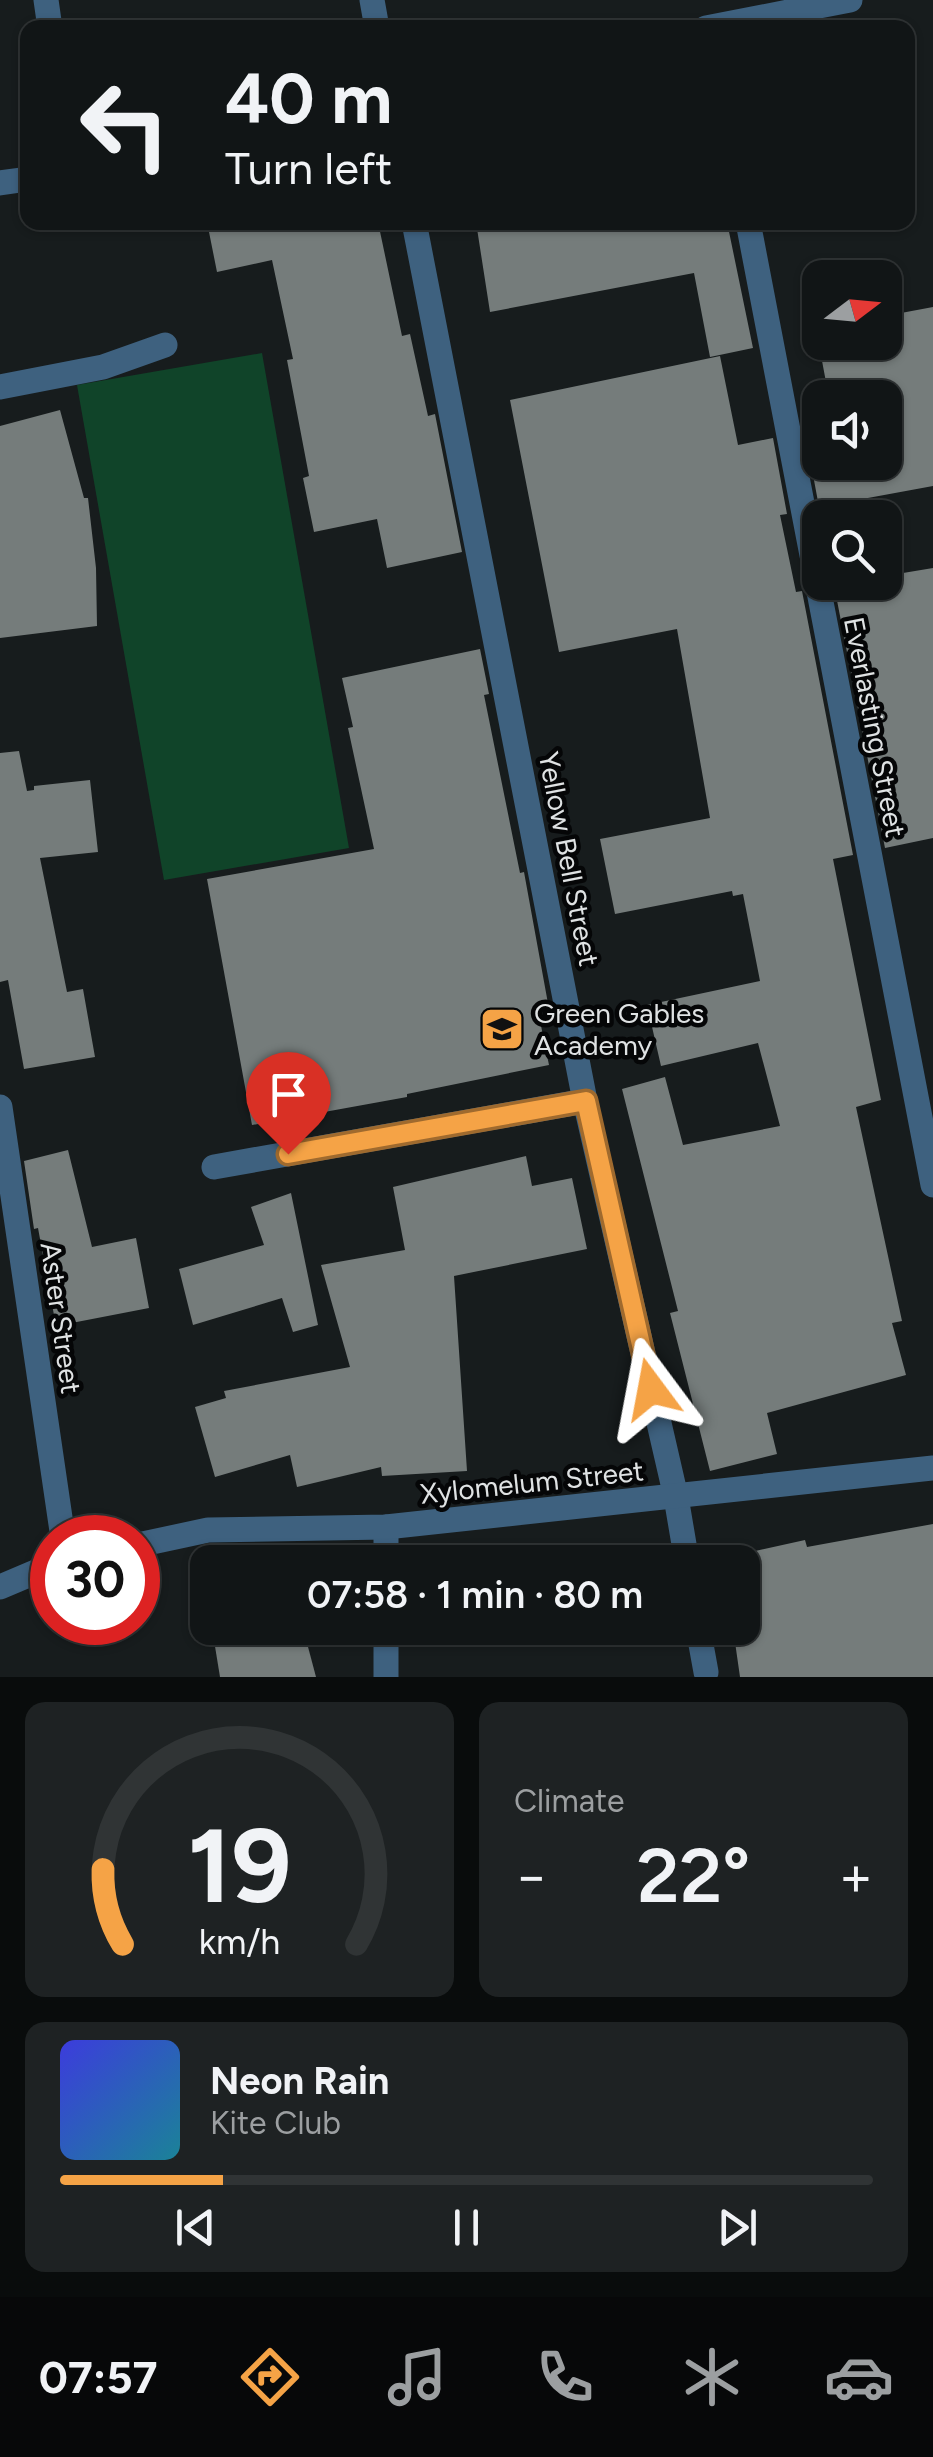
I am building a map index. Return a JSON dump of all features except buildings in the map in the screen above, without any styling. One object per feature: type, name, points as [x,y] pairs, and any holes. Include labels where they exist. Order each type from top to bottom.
[{"type":"street","points":[[746,20],[850,0]]},
{"type":"street","name":"Yellow Bell Street","points":[[416,230],[586,1101],[684,1545]]},
{"type":"street","name":"Everlasting Street","points":[[750,230],[933,1185]]},
{"type":"street","points":[[0,387],[103,367],[165,345]]},
{"type":"street","points":[[214,1167],[586,1101]]},
{"type":"street","name":"Aster Street","points":[[0,1107],[60,1515]]},
{"type":"street","name":"Xylomelum Street","points":[[160,1540],[208,1530],[386,1527],[933,1468]]},
{"type":"street","points":[[386,1527],[386,1545]]},
{"type":"street","points":[[0,1587],[30,1574]]},
{"type":"street","points":[[386,1645],[386,1677]]},
{"type":"street","points":[[701,1645],[706,1672]]},
{"type":"green space","points":[[262,353],[349,848],[164,880],[77,385]]},
{"type":"place","name":"Green Gables Academy","points":[[502,1029]]},
{"type":"route","points":[[288,1154],[586,1101],[651,1389]]}]
